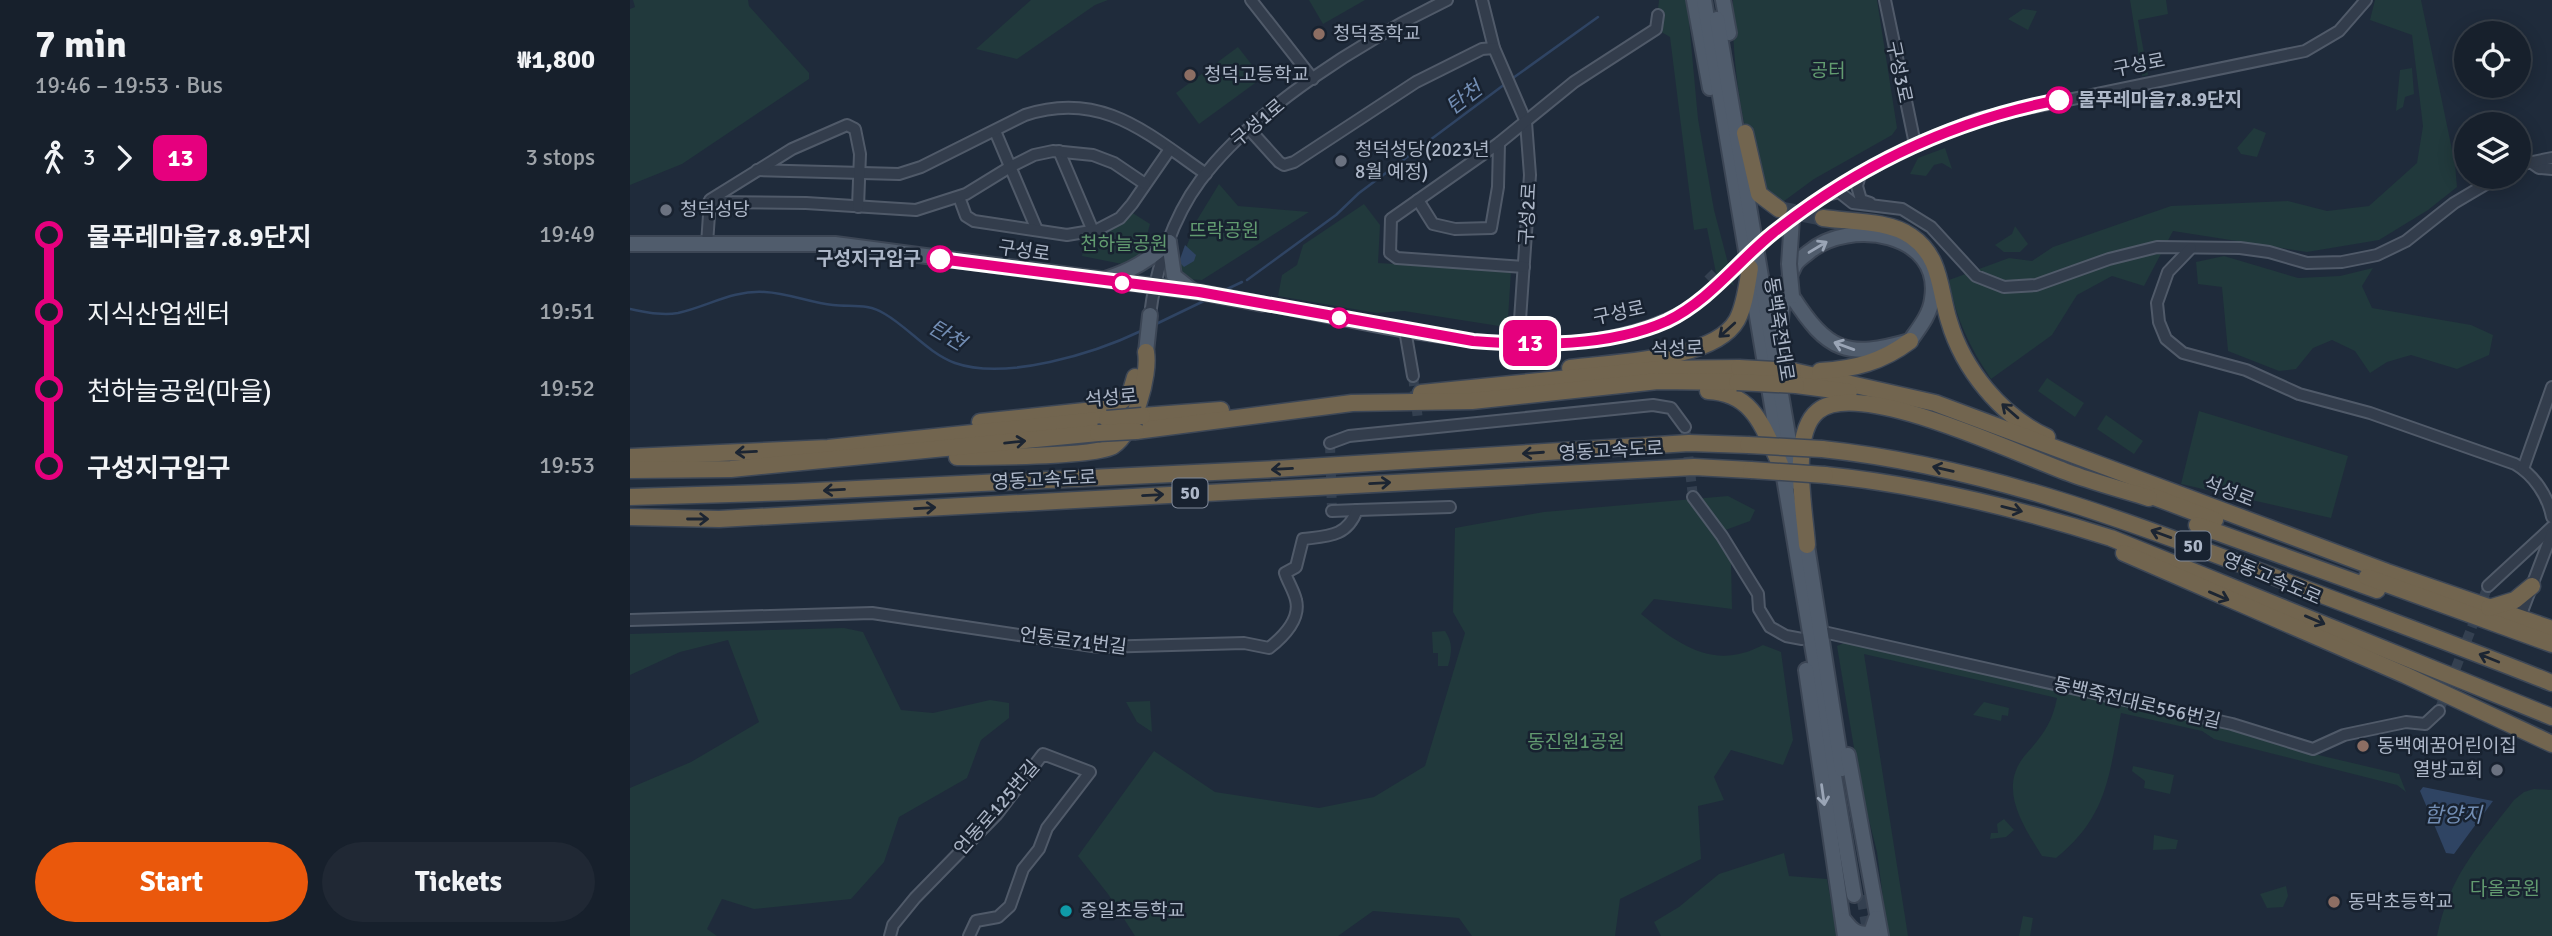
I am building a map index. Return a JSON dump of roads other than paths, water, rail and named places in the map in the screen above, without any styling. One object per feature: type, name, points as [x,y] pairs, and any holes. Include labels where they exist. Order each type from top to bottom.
[{"type":"highway","points":[[1745,133],[1759,194],[1785,214]]},
{"type":"highway","points":[[1822,218],[1889,227],[1910,235],[1926,248],[1937,268],[1948,320],[1958,345],[1989,392],[2032,430],[2111,470]]},
{"type":"highway","points":[[1489,386],[1538,372],[1670,355],[1701,346],[1724,335],[1737,321],[1750,268]]},
{"type":"highway","points":[[1795,378],[1854,368],[1888,357],[1910,341]]},
{"type":"highway","points":[[887,441],[1004,418],[1113,408],[1130,394],[1146,352]]},
{"type":"highway","points":[[869,458],[1002,457],[1088,452],[1113,446],[1128,428],[1139,399],[1148,365],[1146,352]]},
{"type":"highway","name":"석성로","points":[[1139,423],[1660,369],[1795,378],[1936,403],[2489,608],[2552,644]]},
{"type":"highway","name":"석성로","points":[[630,457],[828,448],[1352,403],[1472,401],[1738,375]]},
{"type":"highway","name":"석성로","points":[[1795,378],[1930,413],[2001,436],[2175,506],[2517,624]]},
{"type":"highway","points":[[1352,403],[1469,405],[1641,391],[1726,392],[1751,407],[1780,464]]},
{"type":"highway","points":[[1807,545],[1801,455],[1805,430],[1818,411],[1842,401],[1894,408],[2072,474],[2171,515],[2523,644],[2552,652]]},
{"type":"highway","name":"석성로","points":[[630,470],[731,469],[869,458],[1102,426]]},
{"type":"highway","name":"영동고속도로","points":[[630,497],[753,494],[1275,469],[1689,443],[1822,449],[1930,466],[2087,508],[2552,683]]},
{"type":"highway","name":"영동고속도로","points":[[630,517],[719,519],[1694,467],[1825,475],[1930,489],[2046,517],[2157,555],[2552,717]]},
{"type":"highway","points":[[2072,474],[2175,506]]},
{"type":"highway","points":[[2046,517],[2214,594],[2405,675],[2552,744]]},
{"type":"highway","points":[[2489,608],[2515,600],[2532,586]]},
{"type":"highway","points":[[2517,624],[2552,629]]},
{"type":"main road","points":[[1694,0],[1717,123],[1734,172]]},
{"type":"main road","name":"동백죽전대로","points":[[1704,0],[1780,464],[1807,580],[1858,895]]},
{"type":"main road","name":"동백죽전대로","points":[[1714,0],[1807,545],[1807,580],[1799,615],[1845,936]]},
{"type":"main road","points":[[1723,0],[1745,133],[1747,183]]},
{"type":"main road","points":[[1782,400],[1782,308],[1794,265],[1815,247],[1838,237],[1863,232],[1890,237],[1909,246],[1924,263],[1933,297],[1927,317],[1910,341],[1870,352],[1847,349],[1811,326],[1792,296],[1789,264],[1785,214]]},
{"type":"main road","points":[[1097,281],[1126,273],[1148,261],[1169,242]]},
{"type":"main road","points":[[1169,242],[1174,276],[1196,292]]},
{"type":"main road","name":"구성로","points":[[630,244],[835,244],[1097,281],[1196,292],[1262,304]]},
{"type":"main road","points":[[1146,352],[1150,315]]},
{"type":"main road","name":"동백죽전대로","points":[[1807,580],[1828,633],[1881,936]]},
{"type":"main road","points":[[1841,916],[1853,932],[1867,934],[1871,933],[1877,911]]},
{"type":"street","points":[[1251,0],[1313,79]]},
{"type":"street","name":"구성1로","points":[[1150,315],[1153,287],[1169,242],[1198,183],[1224,151],[1313,79],[1395,25],[1447,0]]},
{"type":"street","points":[[1250,130],[1279,162],[1284,165],[1294,162],[1416,82],[1482,49],[1494,48],[1482,0]]},
{"type":"street","name":"구성3로","points":[[1885,0],[1915,144]]},
{"type":"street","name":"구성로","points":[[1262,304],[1405,330],[1509,344],[1631,334],[1684,311],[1785,214],[1823,196],[1915,144],[2004,111],[2305,51],[2339,31],[2366,0]]},
{"type":"street","points":[[1524,267],[1397,258],[1390,253],[1388,241],[1391,219],[1499,143],[1574,82],[1656,29],[1658,15]]},
{"type":"street","name":"구성2로","points":[[1494,48],[1526,122],[1530,175],[1520,320]]},
{"type":"street","points":[[757,170],[899,174],[921,167],[1040,110],[1090,108],[1126,120],[1206,174]]},
{"type":"street","points":[[709,202],[801,144],[850,125],[855,129],[859,146],[858,207]]},
{"type":"street","points":[[995,131],[1037,230]]},
{"type":"street","points":[[1418,200],[1433,224],[1455,229],[1491,228],[1498,187],[1499,143]]},
{"type":"street","points":[[959,197],[968,219],[1067,234],[1093,231],[1120,218],[1170,149]]},
{"type":"street","points":[[709,202],[754,201],[916,210],[959,197],[1034,155],[1059,151],[1075,151],[1103,159],[1145,184]]},
{"type":"street","points":[[1059,151],[1093,231]]},
{"type":"street","points":[[2531,162],[2552,158]]},
{"type":"street","points":[[2531,166],[2552,169]]},
{"type":"street","points":[[1860,174],[1857,186],[1861,200],[1876,205]]},
{"type":"street","points":[[1823,196],[1839,192],[1853,203],[1902,209],[1931,227],[1976,276],[2004,287],[2036,285],[2109,259],[2157,247],[2269,252],[2308,263],[2342,262],[2377,255],[2406,241],[2454,203],[2478,189]]},
{"type":"street","points":[[707,244],[709,202]]},
{"type":"street","points":[[2191,248],[2168,272],[2157,303],[2159,322],[2166,339],[2183,353],[2246,370],[2299,394],[2391,420],[2523,469],[2545,496],[2552,517]]},
{"type":"street","points":[[1405,330],[1413,376]]},
{"type":"street","points":[[2523,469],[2552,387]]},
{"type":"street","points":[[1330,443],[1349,436],[1419,424],[1653,405],[1671,408],[1685,427]]},
{"type":"street","points":[[1693,496],[1758,594],[1759,609],[1770,627],[1786,636],[1802,639]]},
{"type":"street","points":[[1332,511],[1450,507]]},
{"type":"street","name":"언동로71번길","points":[[630,620],[872,613],[1099,647],[1244,643],[1269,648],[1284,636],[1296,615],[1296,600],[1285,573],[1296,567],[1303,539],[1339,534],[1352,523],[1357,510]]},
{"type":"street","points":[[2488,586],[2552,527]]},
{"type":"street","points":[[2517,624],[2552,533]]},
{"type":"street","name":"동백죽전대로556번길","points":[[1828,633],[2232,724],[2313,749],[2344,735],[2406,722],[2425,724],[2439,711]]},
{"type":"street","name":"언동로125번길","points":[[890,936],[893,925],[915,898],[997,814],[1043,754],[1090,772],[1047,828],[1039,849],[1023,869],[1010,906],[998,917],[976,921],[969,936]]},
{"type":"water","points":[[1185,245],[1196,255],[1194,261],[1184,267],[1179,262]]},
{"type":"water","name":"함양지","points":[[2423,787],[2493,801],[2454,854],[2446,853],[2420,791]]},
{"type":"waterway","name":"탄천","points":[[1513,78],[1598,17]]},
{"type":"waterway","name":"탄천","points":[[1247,280],[1505,84]]},
{"type":"waterway","name":"탄천","points":[[1223,291],[1242,282]]},
{"type":"waterway","name":"탄천","points":[[630,309],[672,314],[753,292],[774,293],[833,305],[866,307],[894,320],[945,359],[976,368],[999,369],[1024,367],[1075,356],[1141,331]]},
{"type":"waterway","name":"탄천","points":[[1154,325],[1208,299]]},
{"type":"tunnel","points":[[1779,209],[1823,218]]},
{"type":"tunnel","points":[[1708,273],[1722,287]]},
{"type":"tunnel","points":[[1413,376],[1418,420]]},
{"type":"tunnel","points":[[1685,427],[1693,497]]},
{"type":"tunnel","points":[[1330,443],[1332,511]]},
{"type":"tunnel","points":[[2439,711],[2488,586]]},
{"type":"tunnel","points":[[1863,895],[1870,936]]},
{"type":"place","name":"청덕중학교","points":[[1319,34]]},
{"type":"place","name":"청덕고등학교","points":[[1190,75]]},
{"type":"place","name":"물푸레마을7.8.9단지","points":[[2059,100]]},
{"type":"place","name":"청덕성당(2023년 8월 예정)","points":[[1341,161]]},
{"type":"place","name":"청덕성당","points":[[666,210]]},
{"type":"place","name":"구성지구입구","points":[[940,259]]},
{"type":"place","name":"동백예꿈어린이집","points":[[2363,746]]},
{"type":"place","name":"열방교회","points":[[2497,770]]},
{"type":"place","name":"동막초등학교","points":[[2334,902]]},
{"type":"place","name":"중일초등학교","points":[[1066,911]]},
{"type":"park label","name":"공터","points":[[1828,71]]},
{"type":"park label","name":"뜨락공원","points":[[1224,231]]},
{"type":"park label","name":"천하늘공원","points":[[1124,244]]},
{"type":"park label","name":"동진원1공원","points":[[1576,742]]},
{"type":"park label","name":"다올공원","points":[[2505,889]]}]
